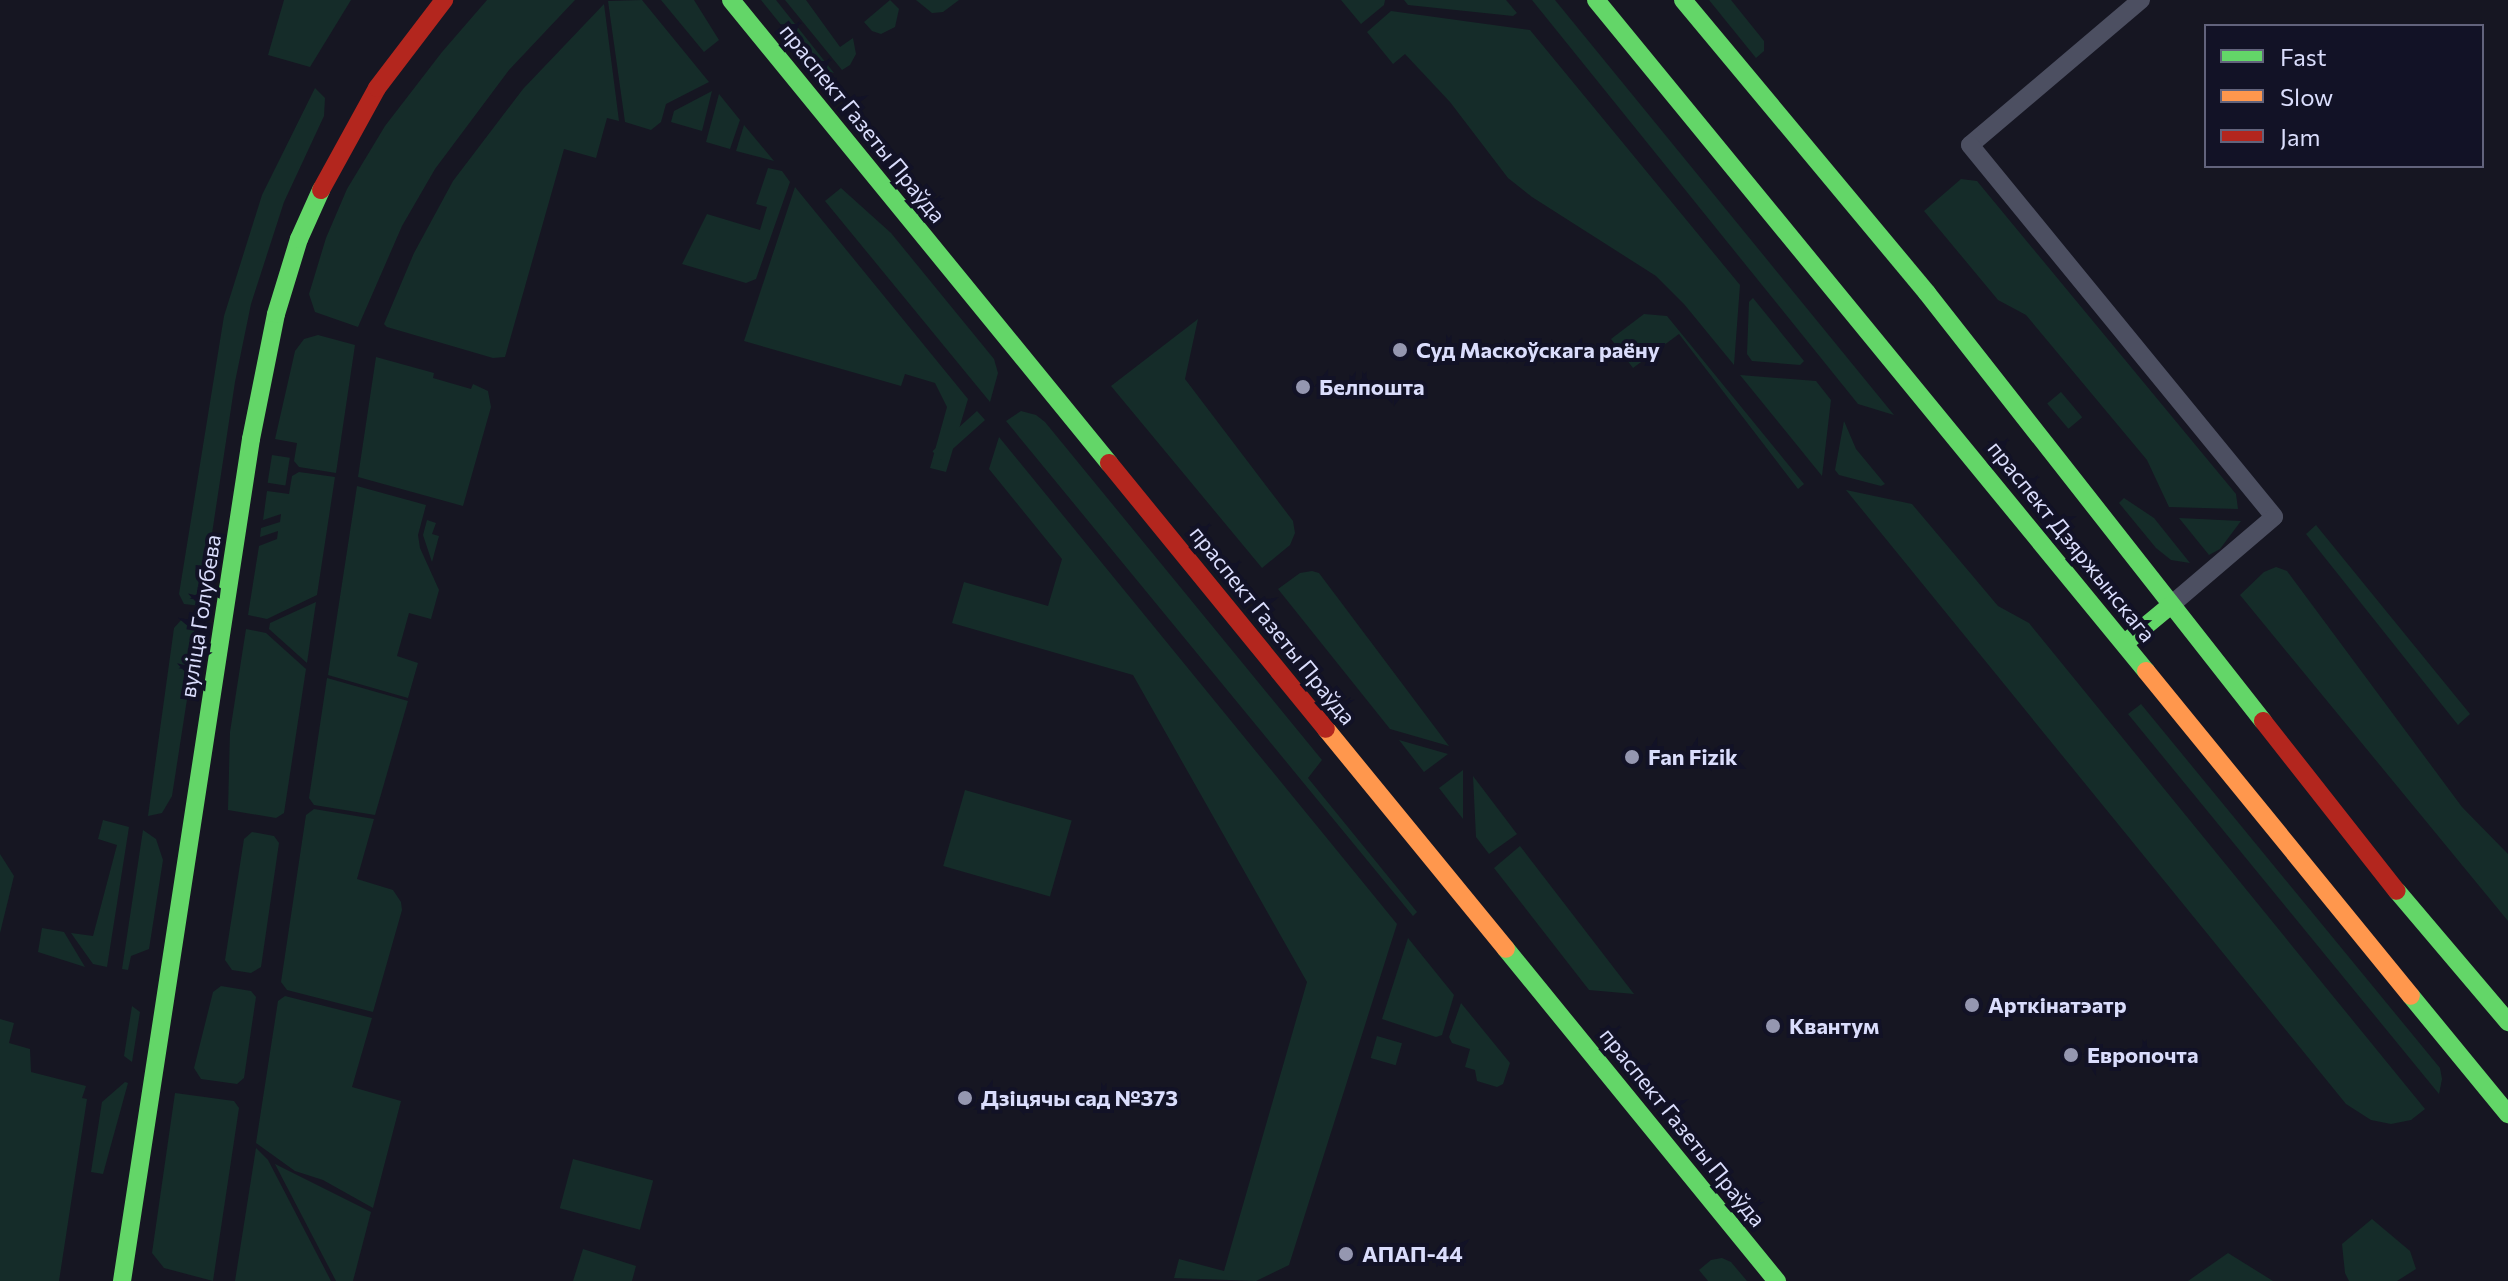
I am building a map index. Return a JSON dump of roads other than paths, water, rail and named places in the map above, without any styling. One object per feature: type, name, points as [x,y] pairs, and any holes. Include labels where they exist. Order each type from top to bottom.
[{"type":"main road","name":"вуліца Голубева","points":[[122,1281],[251,439],[276,314],[299,239],[325,177],[389,70],[444,0]]},
{"type":"main road","name":"праспект Газеты Праўда","points":[[731,0],[1777,1281]]},
{"type":"main road","name":"праспект Дзяржынскага","points":[[1596,0],[2508,1114]]},
{"type":"main road","name":"праспект Дзяржынскага","points":[[1683,0],[1927,293],[2383,874],[2508,1022]]},
{"type":"main road","points":[[2125,643],[2171,605]]},
{"type":"street","points":[[2141,0],[1970,145],[2274,517],[2171,605]]},
{"type":"place","name":"Суд Маскоўскага раёну","points":[[1400,350]]},
{"type":"place","name":"Белпошта","points":[[1303,387]]},
{"type":"place","name":"Fan Fizik","points":[[1632,757]]},
{"type":"place","name":"Арткінатэатр","points":[[1972,1005]]},
{"type":"place","name":"Квантум","points":[[1773,1026]]},
{"type":"place","name":"Европочта","points":[[2071,1055]]},
{"type":"place","name":"Дзіцячы сад №373","points":[[965,1098]]},
{"type":"place","name":"АПАП-44","points":[[1346,1254]]}]
